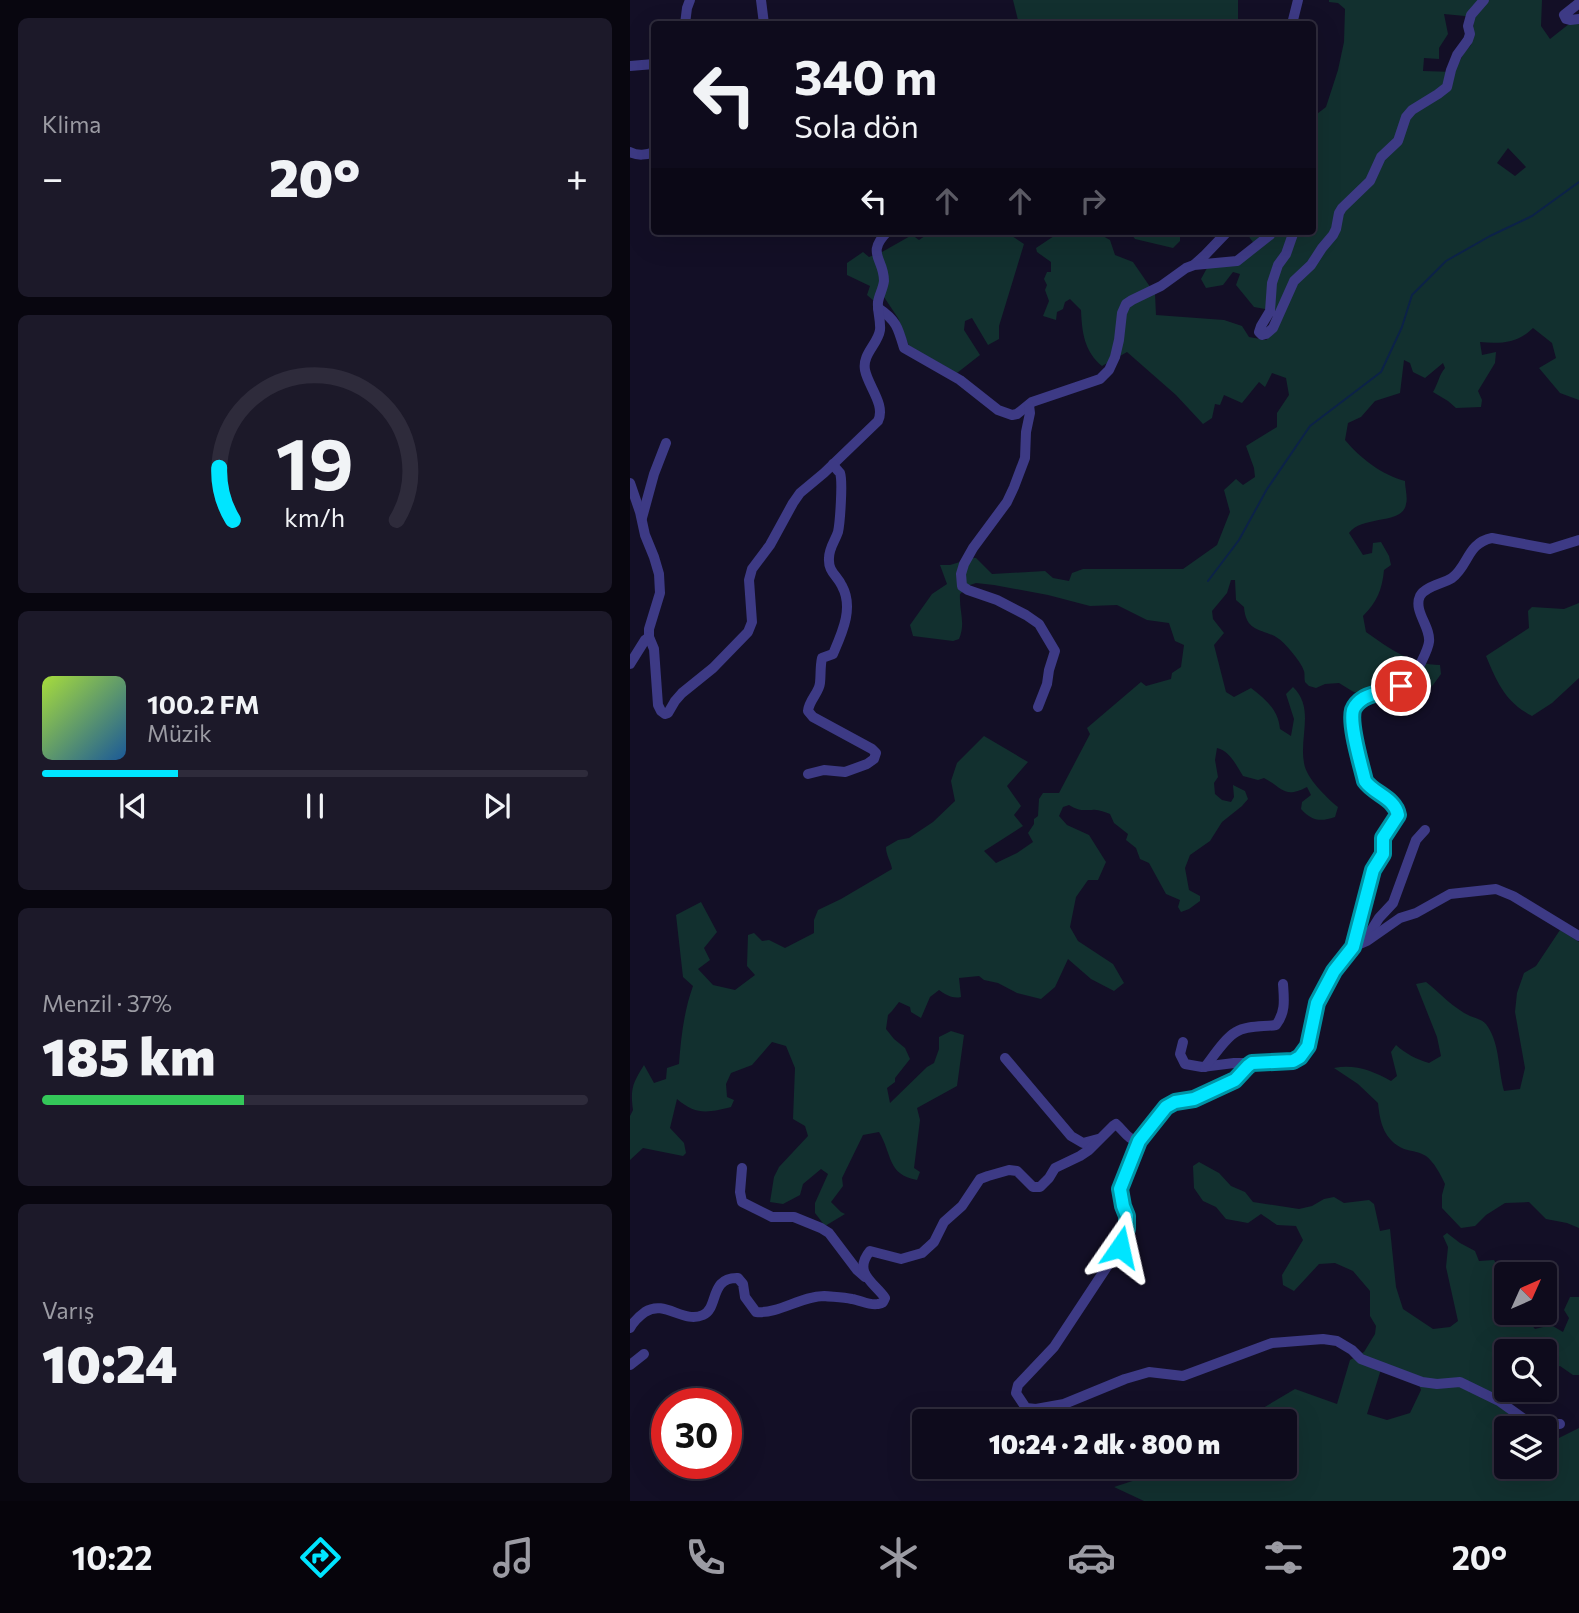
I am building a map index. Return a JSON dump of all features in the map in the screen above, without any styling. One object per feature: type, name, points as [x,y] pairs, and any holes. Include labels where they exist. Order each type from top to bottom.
[{"type":"street","points":[[685,21],[690,0]]},
{"type":"street","points":[[761,0],[764,21]]},
{"type":"street","points":[[1293,21],[1298,0]]},
{"type":"street","points":[[1293,235],[1272,283],[1270,311],[1259,332],[1262,335],[1273,328],[1294,281],[1311,265],[1333,234],[1342,208],[1370,181],[1381,157],[1398,141],[1406,117],[1412,110],[1447,87],[1457,55],[1468,40],[1471,15],[1484,0]]},
{"type":"street","points":[[1579,3],[1564,15],[1566,19],[1579,19]]},
{"type":"street","points":[[630,66],[651,64]]},
{"type":"street","points":[[630,152],[643,155],[651,153]]},
{"type":"street","points":[[630,483],[659,575],[660,593],[649,637],[653,649],[658,705],[665,714],[682,693],[713,668],[748,632],[752,622],[749,580],[752,569],[800,493],[881,416],[864,362],[880,331],[878,308],[884,278],[876,256],[877,247],[884,235]]},
{"type":"street","points":[[1194,265],[1224,235]]},
{"type":"street","points":[[878,308],[898,326],[904,348],[960,380],[998,410],[1012,415],[1032,402],[1100,379],[1109,370],[1115,357],[1126,304],[1161,286],[1186,268],[1237,261],[1270,235]]},
{"type":"street","points":[[1028,405],[1030,413],[1025,458],[1014,487],[1007,502],[973,548],[961,574],[962,586],[968,590],[1006,605],[1038,624],[1055,651],[1038,707]]},
{"type":"street","points":[[641,522],[666,443]]},
{"type":"street","points":[[808,774],[824,770],[845,772],[867,764],[874,759],[876,753],[813,717],[808,711],[820,684],[822,658],[833,654],[844,628],[847,603],[843,586],[831,572],[828,559],[838,531],[842,482],[840,472],[833,464]]},
{"type":"street","points":[[1183,1042],[1181,1054],[1185,1064],[1205,1067],[1293,1061],[1305,1052],[1317,1003],[1334,971],[1353,947],[1373,870],[1383,854],[1383,838],[1398,815],[1395,805],[1370,788],[1365,781],[1352,721],[1354,708],[1360,700],[1368,696],[1389,691],[1412,679],[1429,642],[1419,597],[1423,592],[1451,579],[1475,546],[1492,538],[1550,549],[1579,540]]},
{"type":"street","points":[[630,664],[649,637]]},
{"type":"street","points":[[1363,943],[1379,918],[1393,903],[1416,840],[1425,830]]},
{"type":"street","points":[[1353,947],[1400,918],[1416,913],[1450,894],[1496,889],[1513,896],[1579,936]]},
{"type":"street","points":[[1205,1067],[1236,1032],[1276,1025],[1282,1018],[1284,1007],[1283,984]]},
{"type":"street","points":[[1004,1058],[1071,1136],[1083,1143],[1102,1138]]},
{"type":"street","points":[[1252,1063],[1235,1080],[1194,1099],[1175,1102],[1166,1107],[1139,1141],[1120,1189],[1127,1216],[1127,1229],[1120,1247],[1055,1347],[1018,1385],[1016,1393],[1026,1408],[1064,1404],[1149,1372],[1183,1376],[1272,1343],[1323,1339],[1338,1341],[1361,1359],[1422,1382],[1460,1382],[1499,1401],[1535,1424],[1560,1424]]},
{"type":"street","points":[[865,1277],[866,1256],[870,1251],[901,1259],[922,1253],[934,1242],[944,1222],[962,1206],[980,1179],[1009,1170],[1017,1171],[1033,1187],[1040,1186],[1055,1168],[1089,1150],[1116,1124],[1129,1138],[1139,1141]]},
{"type":"street","points":[[630,1328],[634,1321],[652,1308],[660,1307],[685,1315],[701,1316],[707,1312],[718,1287],[732,1278],[738,1278],[743,1284],[745,1297],[756,1312],[764,1313],[821,1296],[850,1298],[875,1305],[884,1301],[886,1298],[857,1270],[829,1233],[821,1227],[794,1217],[772,1217],[742,1202],[742,1168]]},
{"type":"street","points":[[630,1365],[644,1354]]},
{"type":"green space","points":[[1013,0],[1238,0],[1238,21],[1018,21]]},
{"type":"green space","points":[[1329,0],[1542,0],[1541,26],[1550,39],[1569,24],[1579,23],[1579,400],[1560,393],[1539,368],[1556,358],[1552,343],[1533,328],[1521,337],[1509,341],[1480,342],[1482,355],[1496,352],[1495,363],[1478,391],[1482,400],[1481,407],[1456,408],[1433,392],[1445,368],[1443,363],[1425,378],[1413,372],[1410,363],[1404,360],[1400,393],[1375,401],[1361,417],[1348,423],[1345,440],[1372,465],[1405,481],[1407,496],[1403,511],[1398,515],[1363,524],[1349,533],[1363,555],[1372,553],[1373,543],[1381,542],[1391,565],[1384,570],[1378,595],[1363,616],[1366,632],[1410,659],[1440,665],[1441,674],[1418,698],[1401,710],[1393,711],[1339,683],[1316,688],[1309,686],[1305,682],[1303,668],[1286,645],[1248,622],[1244,607],[1236,600],[1235,580],[1231,580],[1227,593],[1212,611],[1213,619],[1224,633],[1214,645],[1226,692],[1234,697],[1251,688],[1274,710],[1280,729],[1291,736],[1294,719],[1286,694],[1293,687],[1300,695],[1305,713],[1304,763],[1318,787],[1338,807],[1335,817],[1321,820],[1309,816],[1301,809],[1302,802],[1311,795],[1307,787],[1288,792],[1264,778],[1258,780],[1243,776],[1229,755],[1217,748],[1215,760],[1218,777],[1214,783],[1215,794],[1222,800],[1231,802],[1234,797],[1233,785],[1245,791],[1248,799],[1222,822],[1210,841],[1190,855],[1185,868],[1189,890],[1200,896],[1200,901],[1181,912],[1178,907],[1180,900],[1166,894],[1149,863],[1140,859],[1136,848],[1126,840],[1128,834],[1114,823],[1110,814],[1069,805],[1063,807],[1059,816],[1067,825],[1089,835],[1106,862],[1098,880],[1088,880],[1076,897],[1070,927],[1078,941],[1113,964],[1124,983],[1114,991],[1091,979],[1068,959],[1055,987],[1041,999],[1017,993],[979,976],[959,978],[961,997],[950,996],[939,990],[930,997],[921,1018],[911,1012],[910,1007],[899,1002],[888,1015],[886,1029],[905,1048],[910,1059],[895,1078],[895,1082],[887,1088],[890,1103],[934,1063],[939,1049],[939,1037],[951,1031],[964,1035],[957,1086],[917,1108],[920,1120],[914,1168],[920,1172],[917,1180],[907,1177],[895,1168],[879,1132],[863,1135],[842,1178],[843,1186],[831,1202],[845,1214],[825,1226],[815,1213],[815,1203],[828,1174],[821,1169],[803,1184],[800,1195],[783,1204],[770,1202],[774,1177],[779,1167],[808,1136],[805,1126],[793,1119],[795,1068],[786,1046],[772,1042],[752,1065],[731,1073],[726,1084],[727,1097],[734,1100],[731,1107],[702,1111],[690,1108],[677,1099],[670,1128],[684,1143],[686,1153],[683,1156],[643,1148],[630,1160],[632,1091],[637,1077],[644,1065],[654,1083],[666,1079],[667,1068],[679,1064],[683,1024],[693,986],[683,977],[676,915],[701,902],[717,932],[704,948],[710,960],[698,969],[713,985],[735,990],[755,975],[747,966],[748,935],[754,933],[762,941],[769,940],[785,948],[814,933],[814,920],[818,910],[892,869],[886,847],[898,840],[909,838],[933,822],[955,801],[951,781],[957,763],[984,736],[1028,762],[1007,786],[1021,806],[1014,815],[1023,826],[984,851],[996,863],[1017,853],[1033,842],[1028,833],[1038,816],[1039,799],[1043,793],[1059,793],[1090,734],[1087,728],[1141,682],[1146,686],[1171,679],[1172,673],[1181,667],[1184,645],[1175,641],[1169,623],[1147,620],[1117,605],[1090,606],[994,585],[976,583],[960,594],[962,622],[959,639],[953,641],[913,636],[910,625],[932,594],[947,584],[940,565],[976,558],[992,574],[1045,571],[1053,578],[1069,581],[1072,573],[1083,569],[1183,569],[1217,545],[1230,512],[1224,490],[1236,479],[1243,485],[1255,477],[1246,446],[1277,427],[1277,413],[1289,395],[1286,378],[1272,373],[1265,387],[1259,382],[1242,403],[1224,395],[1220,405],[1215,404],[1212,418],[1203,424],[1176,395],[1127,352],[1102,366],[1091,354],[1085,341],[1081,310],[1070,299],[1065,302],[1063,309],[1057,312],[1056,320],[1043,316],[1049,301],[1044,279],[1047,272],[1051,272],[1051,262],[1037,252],[1036,248],[1056,235],[1101,235],[1110,240],[1115,255],[1133,262],[1155,294],[1156,315],[1224,320],[1242,326],[1249,337],[1266,340],[1273,333],[1276,311],[1254,307],[1236,285],[1240,274],[1233,272],[1223,285],[1206,288],[1201,279],[1207,268],[1257,248],[1248,235],[1316,235],[1316,115],[1326,107],[1344,42],[1345,9]],"holes":[[[1444,14],[1465,16],[1474,20],[1471,45],[1454,72],[1423,71],[1424,58],[1439,59],[1439,48],[1448,34]],[[1508,148],[1526,167],[1515,176],[1497,163]]]},
{"type":"green space","points":[[912,235],[919,240],[926,235],[1010,235],[1024,244],[999,326],[999,339],[988,345],[972,318],[965,321],[964,330],[980,355],[957,373],[909,346],[898,318],[884,297],[874,301],[867,295],[870,286],[847,275],[847,263],[863,252],[869,257]]},
{"type":"green space","points":[[1132,235],[1180,235],[1180,241],[1173,248],[1135,239]]},
{"type":"green space","points":[[1579,603],[1579,678],[1552,703],[1532,716],[1508,698],[1486,656],[1529,628],[1528,611],[1532,607],[1564,609]]},
{"type":"green space","points":[[1560,930],[1579,942],[1579,1228],[1546,1219],[1529,1202],[1505,1203],[1475,1226],[1461,1228],[1442,1208],[1445,1184],[1432,1162],[1424,1155],[1404,1149],[1392,1141],[1382,1124],[1378,1103],[1358,1084],[1334,1068],[1364,1069],[1391,1081],[1397,1076],[1391,1052],[1396,1045],[1411,1056],[1429,1063],[1441,1056],[1437,1037],[1416,984],[1426,982],[1458,1009],[1486,1024],[1495,1042],[1504,1091],[1520,1089],[1525,1068],[1515,1012],[1517,993],[1524,973],[1536,966]]},
{"type":"green space","points":[[1199,1162],[1219,1173],[1231,1186],[1245,1192],[1253,1202],[1299,1209],[1334,1197],[1344,1203],[1369,1200],[1374,1204],[1380,1231],[1390,1229],[1396,1287],[1403,1309],[1433,1329],[1450,1327],[1458,1321],[1446,1267],[1448,1247],[1443,1236],[1447,1233],[1475,1251],[1479,1261],[1495,1262],[1494,1325],[1532,1325],[1535,1329],[1551,1325],[1563,1332],[1569,1318],[1564,1310],[1570,1297],[1579,1297],[1579,1375],[1557,1367],[1557,1339],[1494,1339],[1494,1402],[1511,1402],[1513,1416],[1494,1416],[1494,1479],[1557,1479],[1557,1439],[1579,1428],[1579,1501],[1144,1501],[1114,1487],[1139,1479],[1297,1479],[1297,1409],[1261,1409],[1295,1389],[1337,1404],[1350,1360],[1364,1352],[1375,1334],[1376,1326],[1370,1316],[1370,1291],[1353,1271],[1335,1263],[1319,1264],[1294,1291],[1283,1285],[1282,1275],[1303,1240],[1296,1226],[1277,1225],[1261,1214],[1248,1223],[1226,1219],[1216,1207],[1203,1201],[1194,1188],[1193,1166]],"holes":[[[1383,1363],[1416,1375],[1421,1390],[1410,1413],[1387,1420],[1367,1414]]]},
{"type":"waterway","points":[[1208,581],[1239,540],[1267,489],[1310,426],[1381,372],[1402,327],[1412,295],[1446,261],[1532,216],[1579,182]]},
{"type":"route","points":[[1120,1247],[1127,1229],[1127,1216],[1120,1189],[1139,1141],[1166,1107],[1175,1102],[1194,1099],[1235,1080],[1252,1063],[1293,1061],[1305,1052],[1317,1003],[1334,971],[1353,947],[1373,870],[1383,854],[1383,838],[1398,815],[1395,805],[1370,788],[1365,781],[1352,721],[1354,708],[1360,700],[1368,696],[1401,686]]}]
